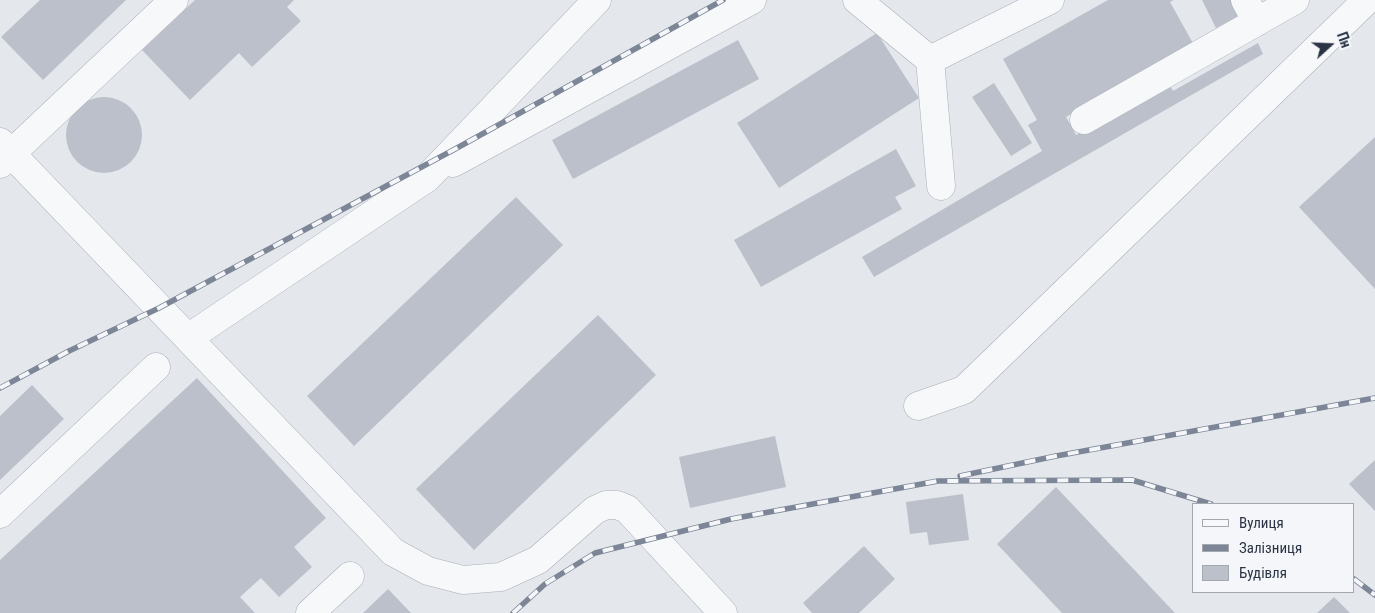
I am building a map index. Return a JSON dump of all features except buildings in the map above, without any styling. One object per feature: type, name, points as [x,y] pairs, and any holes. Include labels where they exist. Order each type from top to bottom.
[{"type":"lane","points":[[174,0],[4,154],[188,338],[393,552],[428,571],[463,580],[501,578],[538,560],[595,510],[606,505],[617,505],[627,509],[723,613]]},
{"type":"lane","points":[[427,178],[597,0]]},
{"type":"lane","points":[[188,338],[427,178],[752,0]]},
{"type":"lane","points":[[856,0],[930,60],[941,186]]},
{"type":"lane","points":[[930,60],[1050,0]]},
{"type":"lane","points":[[1084,120],[1251,11],[1295,0]]},
{"type":"lane","points":[[918,406],[964,390],[1367,0]]},
{"type":"lane","points":[[0,514],[156,368]]},
{"type":"lane","points":[[310,613],[350,576]]},
{"type":"railway","points":[[0,388],[69,351],[159,308],[457,148],[723,0]]},
{"type":"railway","points":[[960,476],[1056,456],[1375,398]]},
{"type":"railway","points":[[513,613],[545,584],[595,553],[731,519],[938,481],[1132,480],[1208,503]]},
{"type":"railway","points":[[1355,580],[1375,595]]}]
